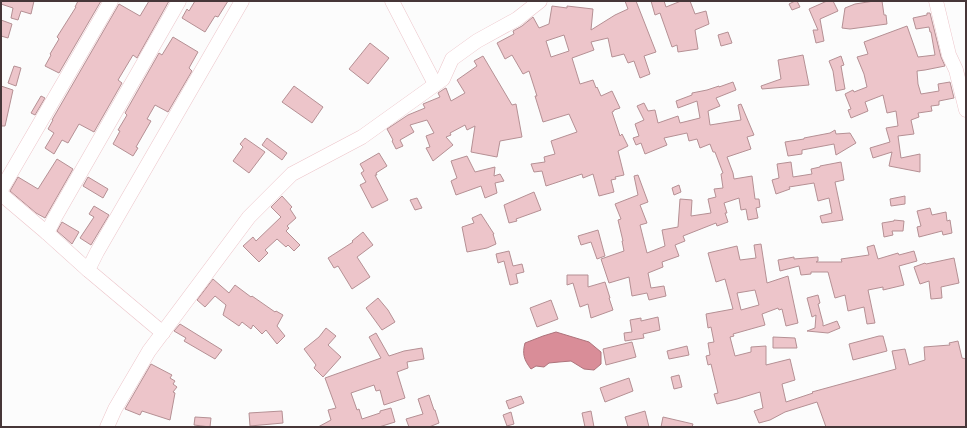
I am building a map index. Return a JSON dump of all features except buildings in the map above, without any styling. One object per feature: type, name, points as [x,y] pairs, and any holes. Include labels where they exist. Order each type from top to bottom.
[{"type":"street","points":[[1,190],[111,1]]},
{"type":"street","points":[[47,233],[179,1]]},
{"type":"street","points":[[88,270],[242,1]]},
{"type":"street","points":[[392,1],[435,84]]},
{"type":"street","points":[[107,427],[115,408],[149,351],[249,217],[292,174],[362,137],[443,79],[452,59],[477,41],[517,19],[540,1]]},
{"type":"street","points":[[936,1],[949,55],[956,70],[966,110]]},
{"type":"street","points":[[1,194],[163,333]]},
{"type":"shaded area","points":[[556,332],[589,342],[601,352],[601,364],[594,370],[584,369],[571,361],[549,363],[544,367],[536,366],[531,369],[524,357],[525,343]]}]
